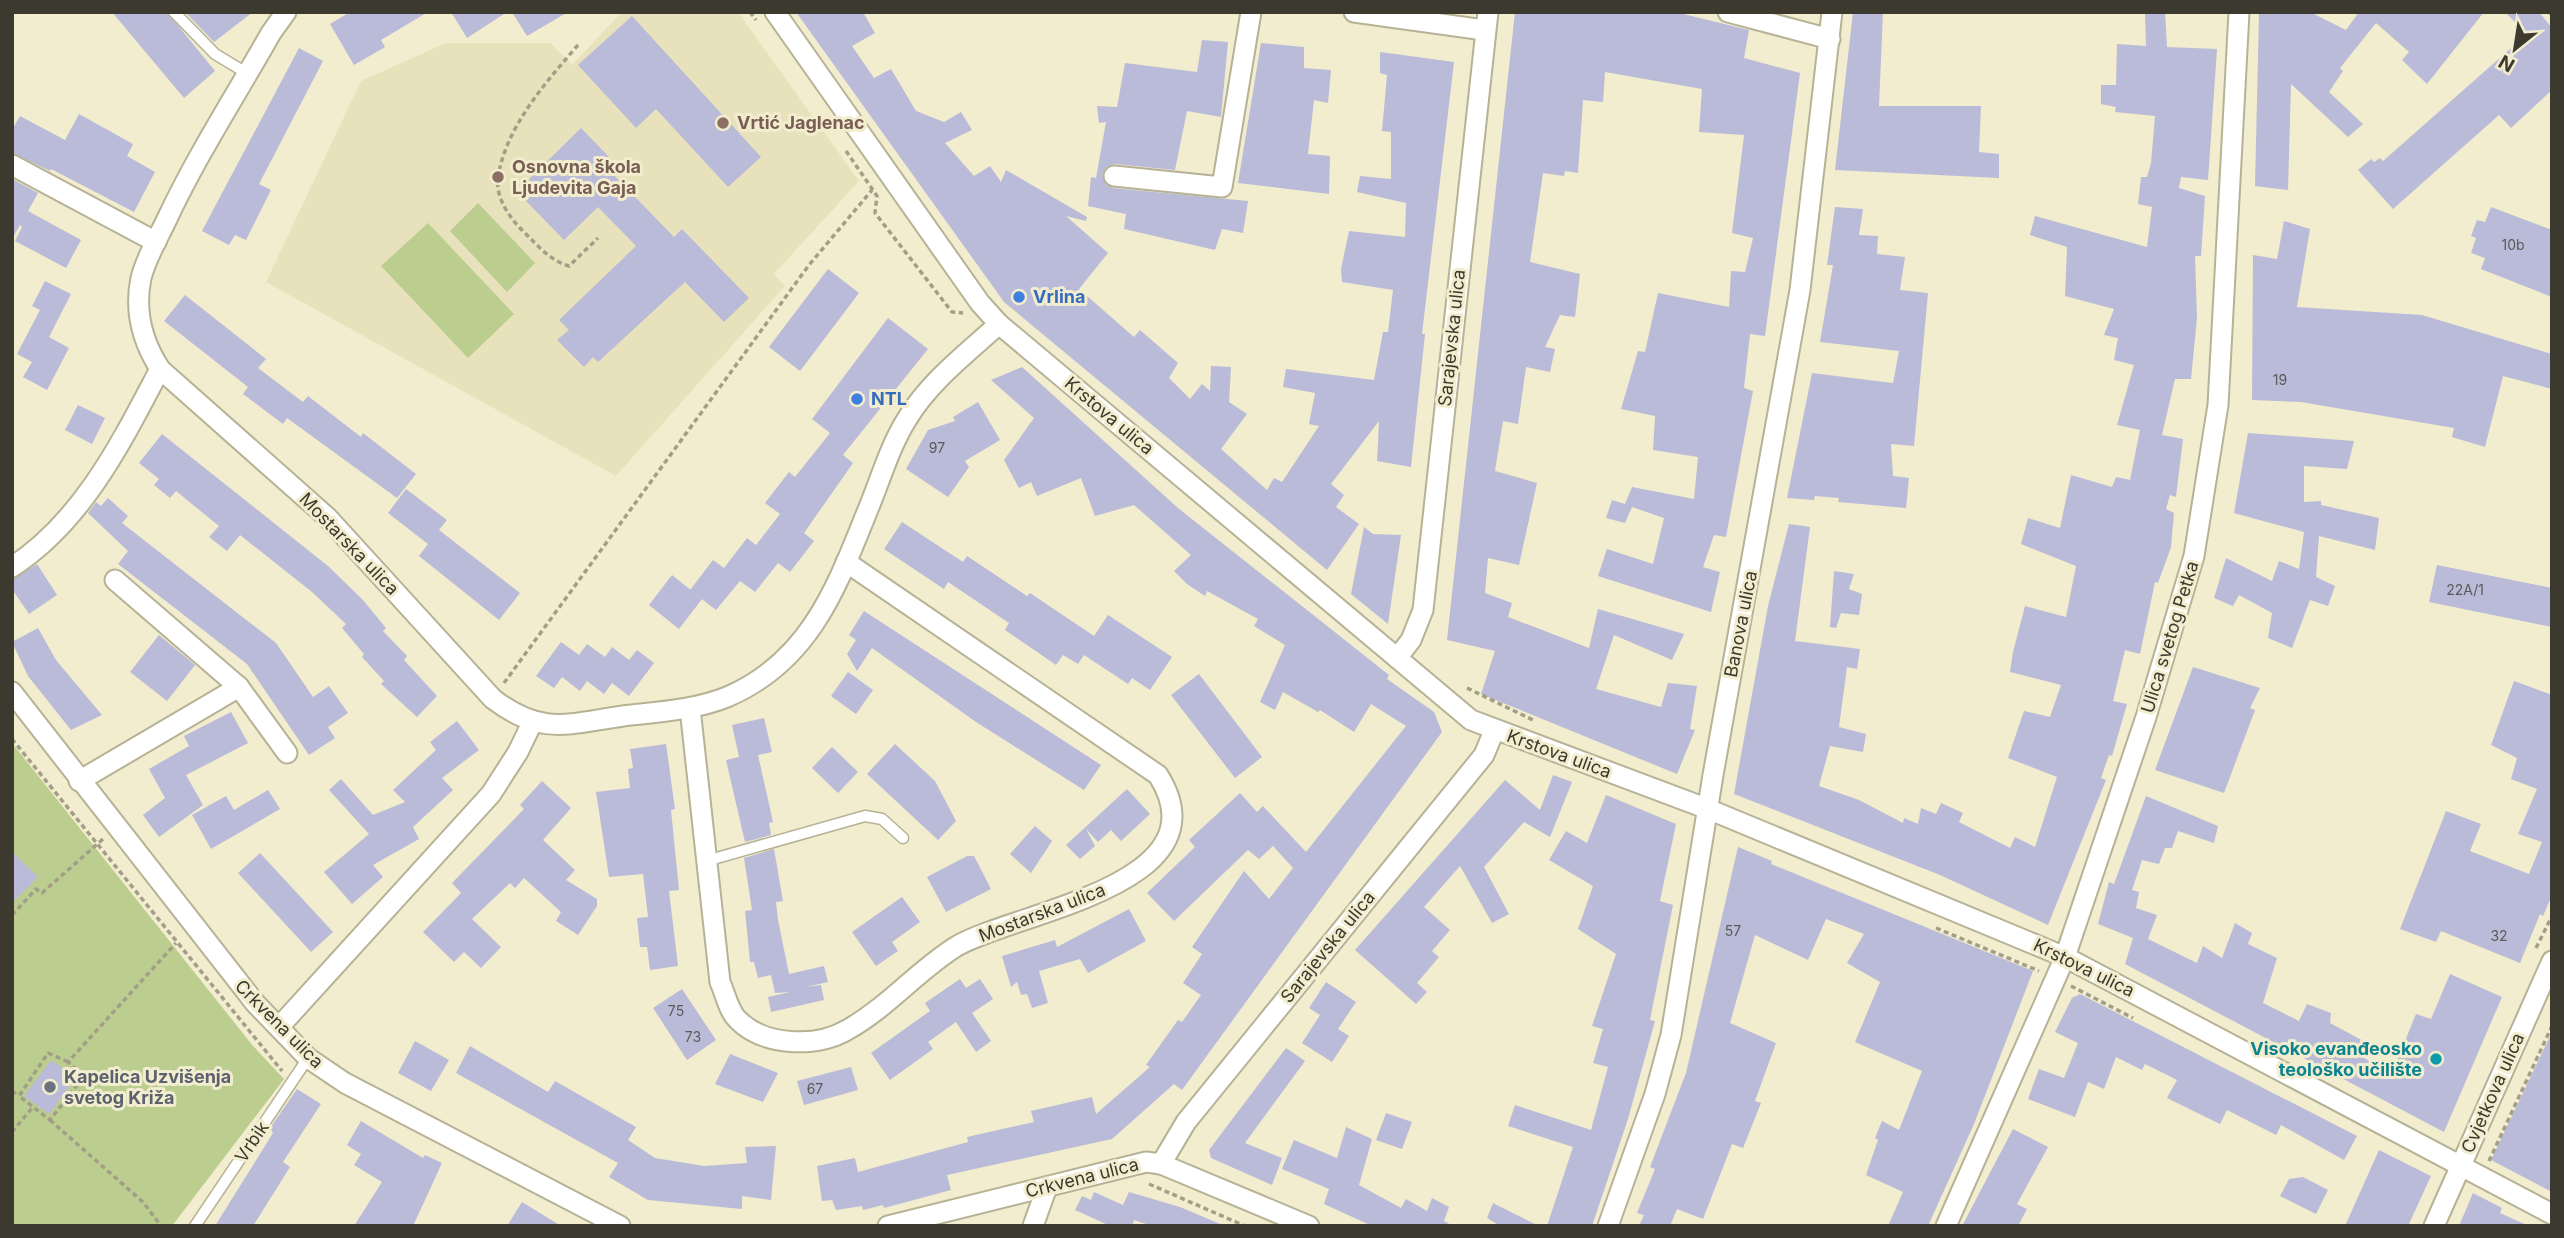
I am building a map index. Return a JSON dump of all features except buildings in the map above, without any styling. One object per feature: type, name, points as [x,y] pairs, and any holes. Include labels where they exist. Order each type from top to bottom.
[{"type":"street","name":"Mostarska ulica","points":[[286,12],[178,196],[156,242],[142,276],[140,328],[148,350],[160,369],[327,517],[492,699],[514,715],[550,726],[690,708],[726,697],[763,677],[790,656],[816,624],[846,562],[907,419],[940,378],[995,328]]},
{"type":"street","points":[[1114,176],[1222,187],[1251,12]]},
{"type":"street","points":[[1354,12],[1486,21]]},
{"type":"street","points":[[1728,12],[1830,39]]},
{"type":"street","name":"Banova ulica","points":[[1608,1226],[1655,1094],[1671,1035],[1708,809],[1800,290],[1832,12]]},
{"type":"street","name":"Ulica svetog Petka","points":[[1946,1226],[2065,957],[2181,608],[2203,510],[2218,405],[2239,12]]},
{"type":"street","name":"Krstova ulica","points":[[766,18],[972,293],[995,328],[1471,720],[1494,731],[1708,809],[2065,957],[2460,1166],[2485,1169],[2552,1213]]},
{"type":"street","name":"Sarajevska ulica","points":[[1397,658],[1411,640],[1423,610],[1486,21]]},
{"type":"street","points":[[12,165],[156,242]]},
{"type":"street","points":[[12,567],[51,534],[83,499],[118,449],[160,369]]},
{"type":"street","name":"Mostarska ulica","points":[[690,708],[720,982],[736,1018],[760,1037],[797,1043],[846,1031],[958,946],[1100,893],[1141,869],[1165,841],[1172,825],[1171,794],[1158,775],[846,562]]},
{"type":"street","points":[[115,580],[239,687],[287,753]]},
{"type":"street","points":[[79,781],[239,687]]},
{"type":"street","name":"Crkvena ulica","points":[[12,692],[233,977],[309,1058],[345,1083],[620,1226]]},
{"type":"street","points":[[279,1027],[491,794],[533,723]]},
{"type":"street","name":"Sarajevska ulica","points":[[1161,1164],[1186,1122],[1484,755],[1494,731]]},
{"type":"street","name":"Cvjetkova ulica","points":[[2434,1226],[2552,961]]},
{"type":"street","name":"Crkvena ulica","points":[[888,1226],[1131,1164],[1161,1164],[1310,1226]]},
{"type":"street","points":[[1033,1226],[1047,1187]]},
{"type":"lane","points":[[174,12],[215,54],[248,74]]},
{"type":"lane","points":[[706,861],[865,817],[882,819],[903,838]]},
{"type":"lane","name":"Vrbik","points":[[195,1226],[309,1058]]},
{"type":"path","points":[[750,12],[766,18]]},
{"type":"path","points":[[578,45],[553,74],[512,134],[498,180],[503,205],[518,226],[559,263],[569,266],[598,238]]},
{"type":"path","points":[[844,148],[877,196],[875,213],[952,312],[968,313],[995,328]]},
{"type":"path","points":[[492,699],[808,265],[873,190]]},
{"type":"path","points":[[1465,686],[1539,723]]},
{"type":"path","points":[[12,911],[14,913],[36,889],[42,893],[116,828]]},
{"type":"path","points":[[1931,925],[2056,979],[2142,1022]]},
{"type":"path","points":[[68,1062],[176,943]]},
{"type":"path","points":[[2485,1169],[2552,1026]]},
{"type":"path","points":[[19,1096],[48,1053],[68,1062],[84,1076],[50,1120]]},
{"type":"path","points":[[12,1091],[50,1120],[143,1202],[161,1226]]},
{"type":"path","points":[[12,1132],[33,1107]]},
{"type":"path","points":[[2469,1147],[2485,1169]]},
{"type":"path","points":[[2485,1169],[2499,1167]]},
{"type":"path","points":[[1141,1182],[1245,1226]]},
{"type":"shaded area","name":"Osnovna škola Ljudevita Gaja","points":[[622,12],[738,12],[859,181],[774,274],[785,286],[616,476],[266,282],[361,81],[446,43],[551,43],[572,65]]},
{"type":"green space","points":[[478,203],[535,263],[507,292],[450,231]]},
{"type":"green space","points":[[428,223],[514,314],[468,358],[381,266]]},
{"type":"green space","points":[[12,743],[253,1046],[284,1079],[172,1226],[12,1226]]},
{"type":"place","name":"Vrtić Jaglenac","points":[[723,123]]},
{"type":"place","name":"Osnovna škola Ljudevita Gaja","points":[[498,177]]},
{"type":"place","name":"Vrlina","points":[[1019,297]]},
{"type":"place","name":"NTL","points":[[857,399]]},
{"type":"place","name":"Visoko evanđeosko teološko učilište","points":[[2436,1059]]},
{"type":"place","name":"Kapelica Uzvišenja svetog Križa","points":[[50,1087]]}]
